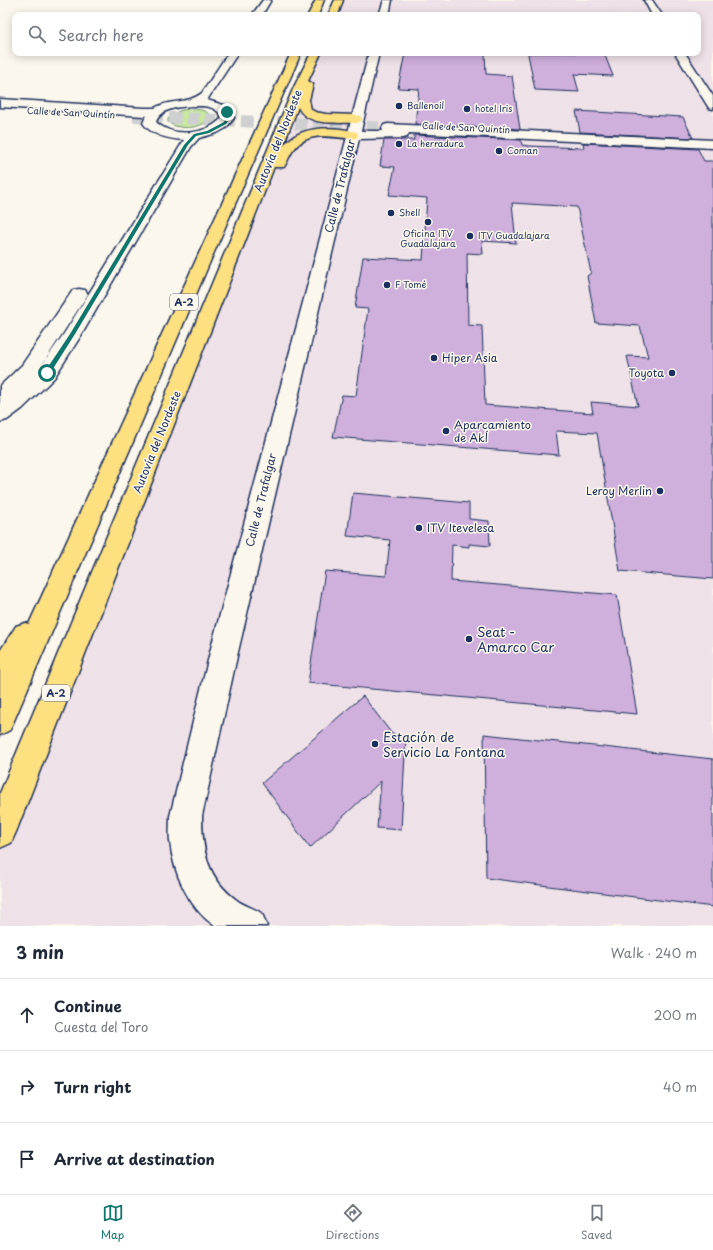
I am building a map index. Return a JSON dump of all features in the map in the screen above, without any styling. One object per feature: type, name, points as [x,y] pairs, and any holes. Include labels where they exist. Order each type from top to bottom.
[{"type":"highway","points":[[314,12],[320,0]]},
{"type":"highway","points":[[333,12],[339,0]]},
{"type":"highway","name":"Autovía del Nordeste","points":[[0,720],[200,264],[295,56]]},
{"type":"highway","points":[[313,60],[303,106],[306,112],[322,118],[369,125]]},
{"type":"highway","name":"Autovía del Nordeste","points":[[0,832],[299,89],[313,60]]},
{"type":"highway","points":[[112,554],[180,424],[275,174],[287,148],[291,142],[304,135],[369,125]]},
{"type":"highway","points":[[0,677],[75,551]]},
{"type":"street","points":[[259,12],[267,0]]},
{"type":"street","points":[[268,12],[276,0]]},
{"type":"street","points":[[385,12],[388,0]]},
{"type":"street","points":[[648,0],[655,12]]},
{"type":"street","points":[[192,102],[214,105],[222,108],[227,112],[228,118],[225,123],[213,130],[187,135],[159,132],[153,129],[149,123],[150,117],[167,106],[200,100],[206,95],[231,56]]},
{"type":"street","points":[[214,105],[217,95],[241,56]]},
{"type":"street","name":"Calle de Trafalgar","points":[[249,926],[237,921],[217,907],[202,888],[191,865],[186,841],[186,816],[224,652],[369,125],[374,56]]},
{"type":"street","points":[[682,56],[713,105]]},
{"type":"street","points":[[2,109],[158,111]]},
{"type":"street","points":[[2,109],[149,123]]},
{"type":"street","name":"Calle de San Quintín","points":[[2,109],[133,116]]},
{"type":"street","name":"Calle de San Quintín","points":[[369,125],[391,134],[539,140],[576,137]]},
{"type":"street","name":"Calle de San Quintín","points":[[369,125],[713,144]]},
{"type":"street","points":[[0,397],[29,370],[187,135]]},
{"type":"street","points":[[0,416],[15,404],[47,373],[186,145],[187,135]]},
{"type":"shaded area","points":[[339,0],[713,0],[713,926],[0,926],[0,833],[316,56],[701,56],[701,12],[334,12]]},
{"type":"green space","points":[[182,110],[202,110],[211,117],[203,124],[184,128],[172,125],[168,122],[168,119],[172,114]]},
{"type":"building","points":[[404,56],[485,56],[486,74],[512,76],[520,129],[415,124],[419,89],[398,88]]},
{"type":"building","points":[[528,56],[605,56],[613,76],[574,74],[579,92],[535,90]]},
{"type":"building","points":[[576,111],[683,117],[693,138],[580,132]]},
{"type":"building","points":[[414,135],[521,140],[522,145],[530,146],[584,148],[583,143],[698,149],[704,161],[713,161],[713,579],[620,571],[597,433],[556,431],[559,455],[333,437],[342,395],[356,396],[368,309],[355,308],[363,257],[423,260],[427,198],[389,195],[395,167],[380,166],[384,140],[414,140]],"holes":[[[512,203],[577,207],[591,273],[587,276],[596,323],[640,326],[648,357],[627,356],[638,406],[591,402],[593,413],[485,405],[482,326],[468,325],[467,253],[483,254],[482,241],[516,243]]]},
{"type":"building","name":"Seat - Amarco Car","points":[[353,493],[469,503],[469,519],[489,521],[490,546],[469,544],[469,547],[452,545],[451,581],[617,595],[637,714],[308,683],[325,571],[386,576],[390,540],[347,536]]},
{"type":"building","points":[[363,696],[392,734],[406,736],[401,830],[377,828],[381,781],[310,848],[262,783]]},
{"type":"building","points":[[484,734],[713,759],[713,907],[486,878]]},
{"type":"tunnel","points":[[133,116],[388,128]]},
{"type":"place","name":"Ballenoil","points":[[399,106]]},
{"type":"place","name":"hotel Iris","points":[[467,109]]},
{"type":"place","name":"La herradura","points":[[399,144]]},
{"type":"place","name":"Coman","points":[[499,151]]},
{"type":"place","name":"Shell","points":[[391,213]]},
{"type":"place","name":"Oficina ITV Guadalajara","points":[[428,222]]},
{"type":"place","name":"ITV Guadalajara","points":[[470,236]]},
{"type":"place","name":"F Tomé","points":[[387,285]]},
{"type":"place","name":"Hiper Asia","points":[[434,358]]},
{"type":"place","name":"Toyota","points":[[672,373]]},
{"type":"place","name":"Aparcamiento de AkÍ","points":[[446,431]]},
{"type":"place","name":"Leroy Merlin","points":[[660,491]]},
{"type":"place","name":"ITV Itevelesa","points":[[419,528]]},
{"type":"place","name":"Seat - Amarco Car","points":[[469,639]]},
{"type":"place","name":"Estación de Servicio La Fontana","points":[[375,744]]},
{"type":"route","points":[[47,373],[186,145],[195,135],[208,132],[225,123],[228,118],[227,112]]}]
